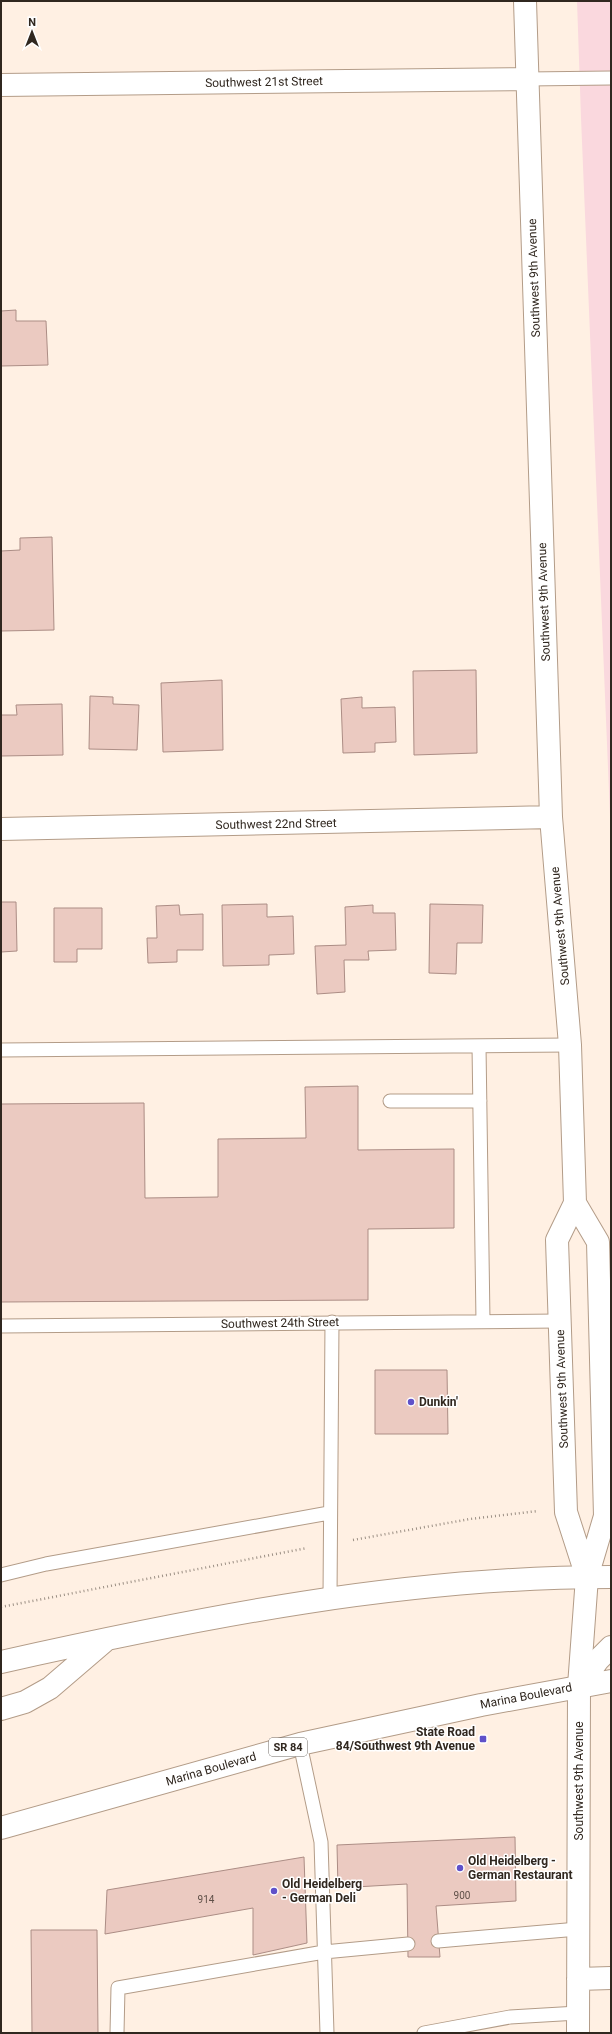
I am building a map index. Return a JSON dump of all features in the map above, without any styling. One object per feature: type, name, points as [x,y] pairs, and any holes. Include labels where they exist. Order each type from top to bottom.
[{"type":"street","name":"Southwest 9th Avenue","points":[[525,1],[550,818],[570,1045],[575,1203],[557,1240],[566,1512],[587,1577]]},
{"type":"street","name":"Southwest 21st Street","points":[[1,85],[527,79]]},
{"type":"street","name":"Southwest 22nd Street","points":[[1,829],[550,818]]},
{"type":"street","name":"Southwest 9th Avenue","points":[[575,1203],[598,1242],[605,1516],[587,1577],[579,1686],[578,2023]]},
{"type":"street","points":[[1,1662],[108,1638],[330,1597],[466,1582],[611,1577]]},
{"type":"street","points":[[1,1709],[25,1702],[50,1688],[108,1638]]},
{"type":"street","points":[[579,1686],[598,1660],[611,1647]]},
{"type":"street","name":"Marina Boulevard","points":[[1,1828],[300,1744],[405,1720],[611,1681]]},
{"type":"street","points":[[578,1979],[611,1978]]},
{"type":"lane","points":[[527,79],[611,78]]},
{"type":"lane","points":[[1,1050],[570,1045]]},
{"type":"lane","points":[[479,1046],[483,1320]]},
{"type":"lane","points":[[390,1101],[480,1101]]},
{"type":"lane","name":"Southwest 24th Street","points":[[1,1326],[559,1320]]},
{"type":"lane","points":[[330,1597],[329,1512],[332,1322]]},
{"type":"lane","points":[[1,1575],[46,1564],[329,1512]]},
{"type":"lane","points":[[300,1744],[321,1842],[327,2033]]},
{"type":"lane","points":[[438,1941],[578,1929]]},
{"type":"lane","points":[[117,2033],[118,1988],[324,1952],[408,1944]]},
{"type":"lane","points":[[424,2033],[510,2017],[578,2023]]},
{"type":"path","points":[[1,1607],[329,1544],[535,1510]]},
{"type":"shaded area","points":[[577,1],[611,1],[611,840],[581,118]]},
{"type":"building","points":[[16,310],[16,321],[46,321],[48,365],[1,366],[1,311]]},
{"type":"building","points":[[52,537],[54,630],[1,631],[1,551],[20,550],[20,538]]},
{"type":"building","points":[[476,670],[477,753],[414,755],[413,671]]},
{"type":"building","points":[[222,680],[223,750],[163,752],[161,683]]},
{"type":"building","points":[[90,696],[113,697],[113,704],[139,705],[137,750],[89,749]]},
{"type":"building","points":[[362,697],[362,708],[395,707],[396,742],[375,743],[375,752],[343,753],[341,699]]},
{"type":"building","points":[[62,704],[63,755],[1,756],[1,715],[17,715],[16,705]]},
{"type":"building","points":[[1,902],[16,902],[17,951],[1,952]]},
{"type":"building","points":[[267,904],[267,917],[293,916],[294,954],[269,955],[269,965],[223,966],[222,905]]},
{"type":"building","points":[[430,904],[483,905],[482,943],[457,943],[456,974],[429,973]]},
{"type":"building","points":[[179,905],[180,915],[203,914],[203,950],[177,950],[177,962],[148,963],[147,938],[157,938],[156,906]]},
{"type":"building","points":[[373,905],[373,913],[395,913],[396,950],[368,951],[369,960],[344,960],[345,992],[317,994],[315,946],[346,945],[345,907]]},
{"type":"building","points":[[54,908],[102,908],[102,949],[77,949],[77,962],[54,962]]},
{"type":"building","points":[[358,1086],[358,1150],[454,1149],[454,1228],[368,1229],[368,1300],[1,1302],[1,1104],[144,1103],[145,1198],[218,1197],[218,1139],[306,1138],[305,1087]]},
{"type":"building","name":"Dunkin'","points":[[375,1370],[447,1370],[448,1434],[375,1434]]},
{"type":"building","points":[[515,1837],[516,1901],[436,1906],[440,1957],[408,1957],[407,1884],[338,1888],[337,1845]]},
{"type":"building","points":[[304,1857],[307,1943],[253,1955],[253,1908],[105,1934],[107,1890]]},
{"type":"building","points":[[31,1930],[97,1930],[98,2033],[32,2033]]},
{"type":"place","name":"Dunkin'","points":[[411,1402]]},
{"type":"place","name":"State Road 84/Southwest 9th Avenue","points":[[483,1739]]},
{"type":"place","name":"Old Heidelberg - German Restaurant","points":[[460,1868]]},
{"type":"place","name":"Old Heidelberg - German Deli","points":[[274,1891]]}]
